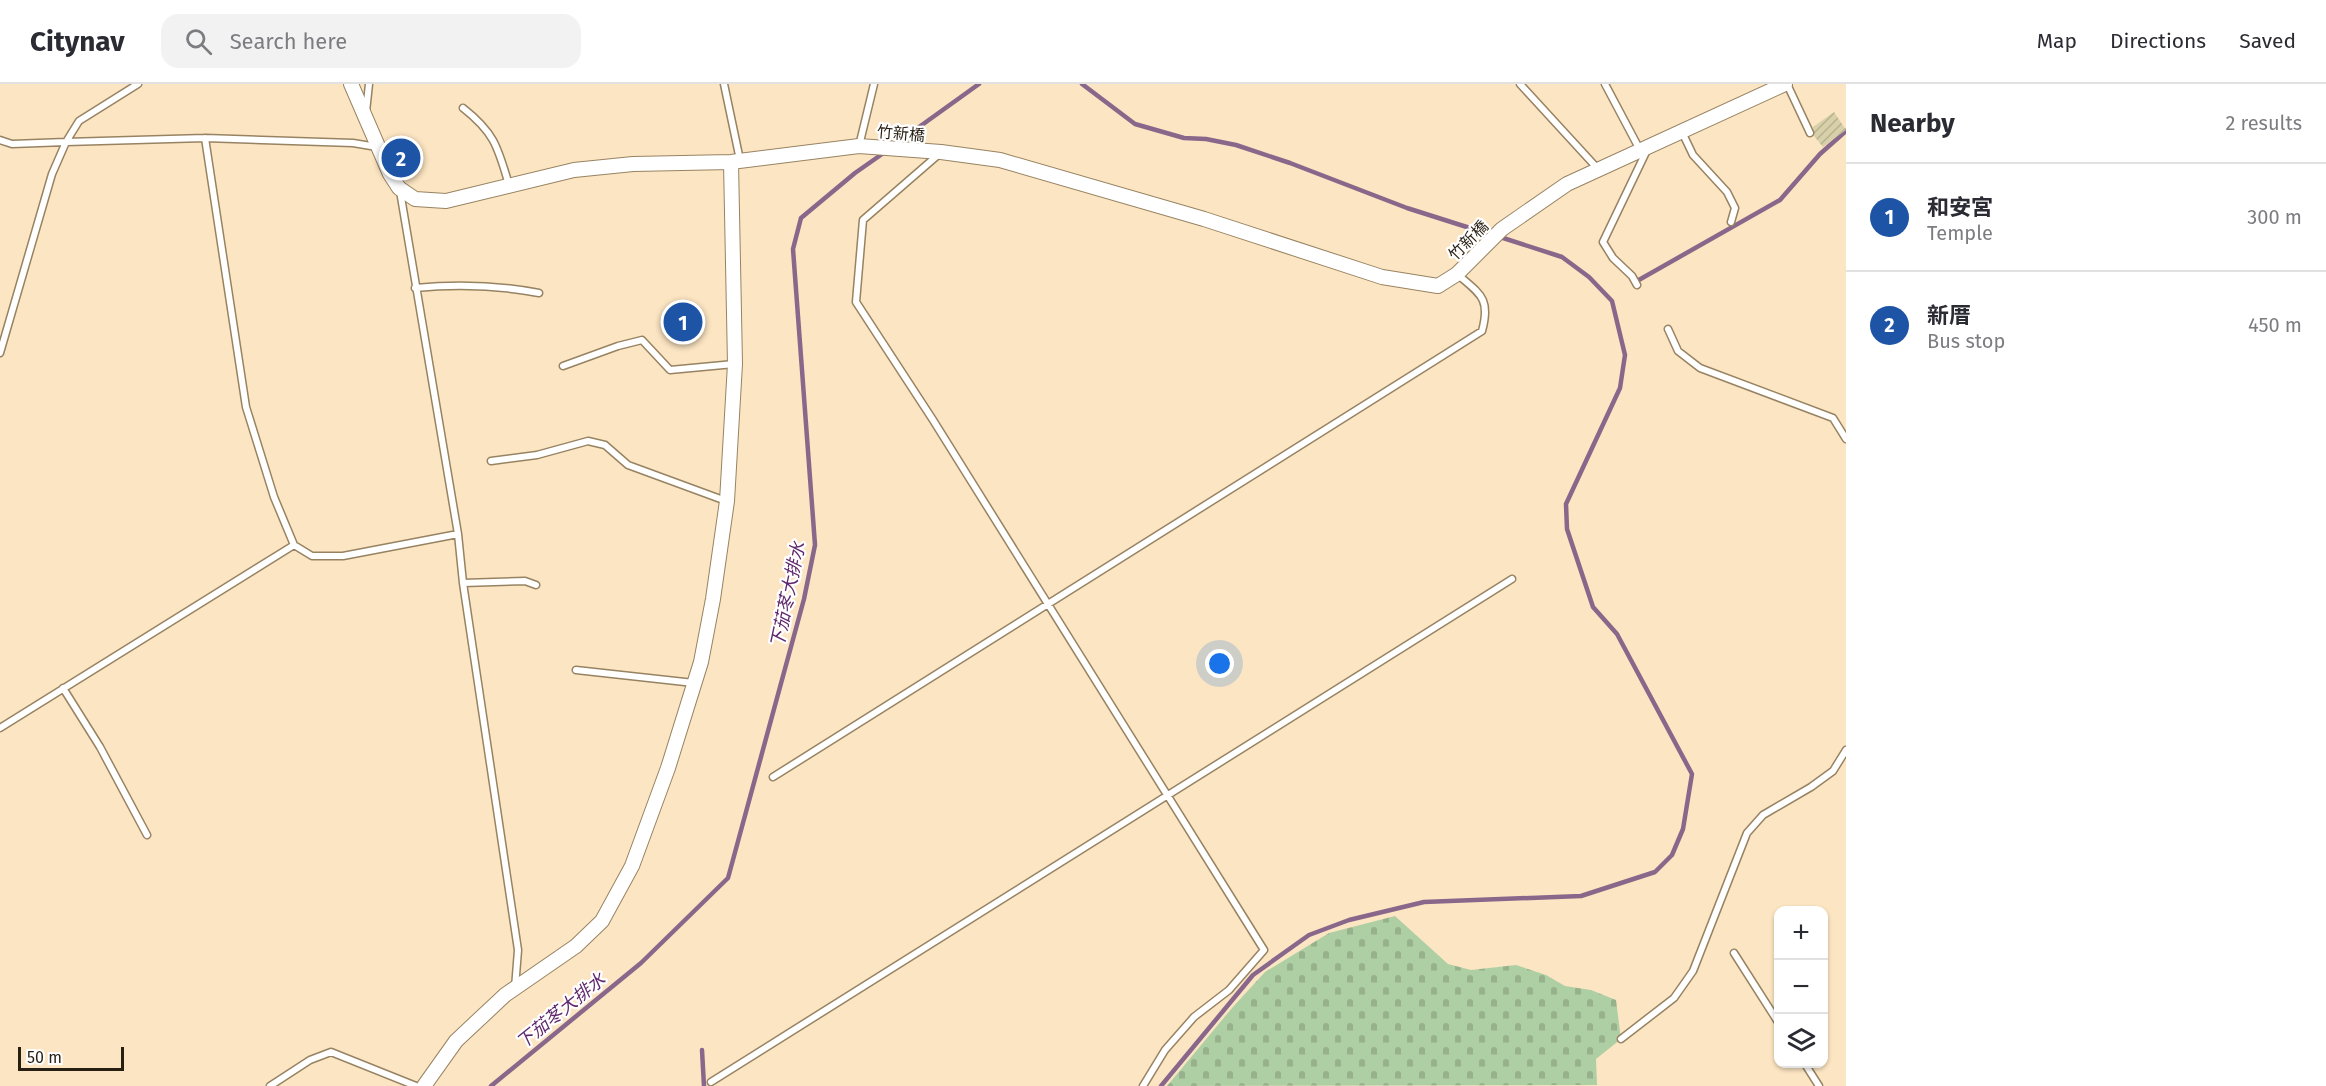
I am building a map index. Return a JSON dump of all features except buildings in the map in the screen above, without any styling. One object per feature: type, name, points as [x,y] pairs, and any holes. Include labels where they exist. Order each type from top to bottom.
[{"type":"street","points":[[351,84],[390,174],[399,188]]},
{"type":"street","name":"竹新橋","points":[[399,188],[415,199],[446,201],[574,170],[633,164],[736,162],[859,146],[941,152],[1000,160],[1204,219],[1382,277],[1438,286],[1457,274],[1502,229],[1567,184],[1786,84]]},
{"type":"street","points":[[424,1086],[456,1041],[515,988],[576,946],[602,921],[632,866],[668,768],[701,662],[713,599],[727,501],[735,364],[736,162]]},
{"type":"lane","points":[[0,353],[52,174],[66,142],[79,121],[138,84]]},
{"type":"lane","points":[[366,118],[369,84]]},
{"type":"lane","points":[[724,84],[736,162]]},
{"type":"lane","points":[[859,146],[874,84]]},
{"type":"lane","points":[[1520,84],[1598,170]]},
{"type":"lane","points":[[1605,84],[1644,148],[1603,242],[1613,258],[1632,276],[1637,285]]},
{"type":"lane","points":[[1786,84],[1810,133]]},
{"type":"lane","points":[[463,108],[491,135],[509,185]]},
{"type":"lane","points":[[1682,131],[1693,155],[1727,192],[1735,208],[1731,222]]},
{"type":"lane","points":[[205,138],[246,407],[273,497],[294,545],[312,556],[344,556],[458,534]]},
{"type":"lane","points":[[0,140],[12,144],[205,138],[353,143],[378,147]]},
{"type":"lane","points":[[941,152],[863,220],[856,302],[1264,950],[1229,990],[1194,1017],[1165,1050],[1143,1086]]},
{"type":"lane","points":[[399,188],[458,534],[463,583],[518,950],[515,988]]},
{"type":"lane","points":[[773,777],[1482,331],[1486,316],[1483,296],[1457,274]]},
{"type":"lane","points":[[415,288],[464,284],[505,286],[539,293]]},
{"type":"lane","points":[[1668,329],[1678,351],[1700,368],[1833,418],[1846,440]]},
{"type":"lane","points":[[562,366],[642,340],[670,370],[735,364]]},
{"type":"lane","points":[[491,461],[537,455],[588,441],[605,445],[628,465],[727,501]]},
{"type":"lane","points":[[0,728],[294,545]]},
{"type":"lane","points":[[711,1082],[1512,579]]},
{"type":"lane","points":[[463,583],[525,581],[536,585]]},
{"type":"lane","points":[[576,670],[694,684]]},
{"type":"lane","points":[[63,688],[100,747],[147,835]]},
{"type":"lane","points":[[1621,1039],[1674,998],[1693,971],[1747,833],[1763,815],[1811,787],[1833,771],[1846,750]]},
{"type":"lane","points":[[1734,953],[1774,1014]]},
{"type":"lane","points":[[270,1086],[310,1060],[331,1052],[416,1086]]},
{"type":"lane","points":[[1808,1068],[1819,1086]]},
{"type":"green space","points":[[1395,916],[1448,964],[1471,970],[1516,965],[1546,975],[1565,986],[1591,990],[1616,1000],[1621,1039],[1596,1059],[1597,1085],[1167,1086],[1265,972],[1329,933]]},
{"type":"waterway","name":"下茄苳大排水","points":[[894,145],[979,84]]},
{"type":"waterway","points":[[1082,84],[1135,124],[1184,138],[1206,139],[1236,145],[1407,208],[1492,235]]},
{"type":"waterway","points":[[1637,281],[1780,200],[1820,154],[1846,131]]},
{"type":"waterway","name":"下茄苳大排水","points":[[491,1086],[641,963],[728,878],[804,599],[815,545],[793,249],[801,218],[855,173],[885,152]]},
{"type":"waterway","points":[[1161,1086],[1253,975],[1309,935],[1349,920],[1424,902],[1581,896],[1655,872],[1672,855],[1683,829],[1692,774],[1617,634],[1593,607],[1567,529],[1566,504],[1620,388],[1625,355],[1612,301],[1589,277],[1562,257],[1500,237]]},
{"type":"waterway","points":[[702,1050],[704,1086]]},
{"type":"place","name":"新厝","points":[[401,158]]},
{"type":"place","name":"和安宮","points":[[683,322]]}]
